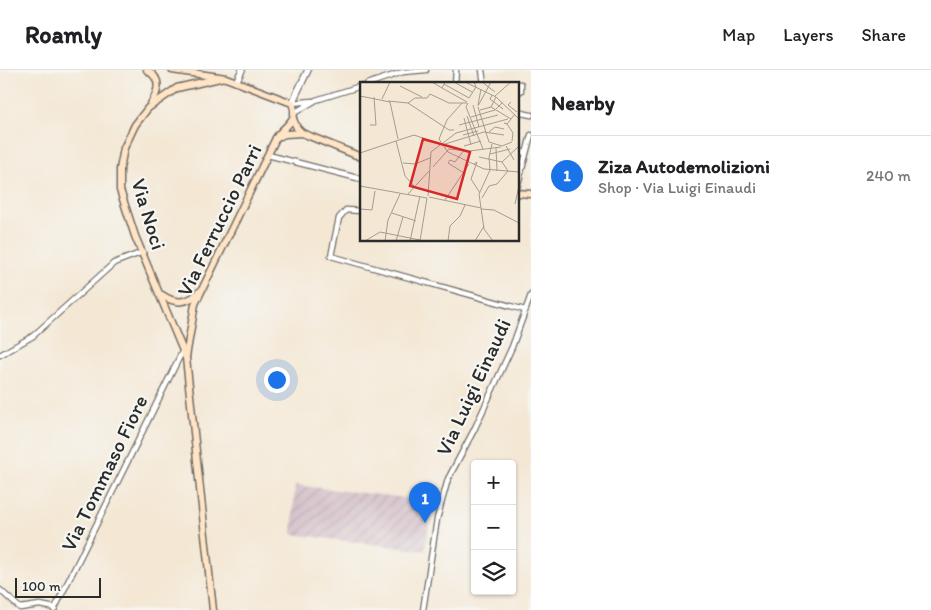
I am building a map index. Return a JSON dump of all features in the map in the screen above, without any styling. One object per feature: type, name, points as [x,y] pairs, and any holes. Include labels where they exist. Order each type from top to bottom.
[{"type":"main road","points":[[147,70],[157,77],[159,86],[157,94],[148,108]]},
{"type":"main road","points":[[172,70],[194,72],[236,82],[292,103],[297,128],[302,133],[360,157]]},
{"type":"main road","name":"Via Noci","points":[[186,358],[120,190],[120,169],[124,148],[135,125],[148,108],[177,88],[220,78]]},
{"type":"main road","name":"Via Ferruccio Parri","points":[[186,358],[191,322],[202,289],[276,138],[294,116]]},
{"type":"main road","points":[[276,138],[285,134],[302,133]]},
{"type":"main road","points":[[518,193],[531,194]]},
{"type":"main road","points":[[161,294],[174,302],[183,302],[195,297],[202,289]]},
{"type":"main road","points":[[186,358],[213,610]]},
{"type":"street","points":[[236,82],[242,70]]},
{"type":"street","points":[[292,103],[308,70]]},
{"type":"street","points":[[373,82],[403,72],[426,70]]},
{"type":"street","points":[[518,84],[521,84],[521,91],[518,92]]},
{"type":"street","points":[[292,103],[316,100],[360,86]]},
{"type":"street","points":[[294,116],[316,100]]},
{"type":"street","points":[[518,112],[531,116]]},
{"type":"street","points":[[518,184],[531,135]]},
{"type":"street","points":[[518,151],[526,153]]},
{"type":"street","points":[[268,155],[360,179]]},
{"type":"street","points":[[360,210],[346,210],[339,218],[331,256],[526,310]]},
{"type":"street","points":[[0,355],[33,336],[114,263],[143,252]]},
{"type":"street","name":"Via Luigi Einaudi","points":[[423,610],[437,519],[448,479],[474,430],[512,347],[531,295]]},
{"type":"street","name":"Via Tommaso Fiore","points":[[55,609],[182,350]]},
{"type":"street","points":[[0,590],[20,608],[40,605],[55,609]]},
{"type":"shaded area","points":[[295,485],[432,501],[425,551],[292,534]]},
{"type":"place","name":"Ziza Autodemolizioni","points":[[425,523]]}]
